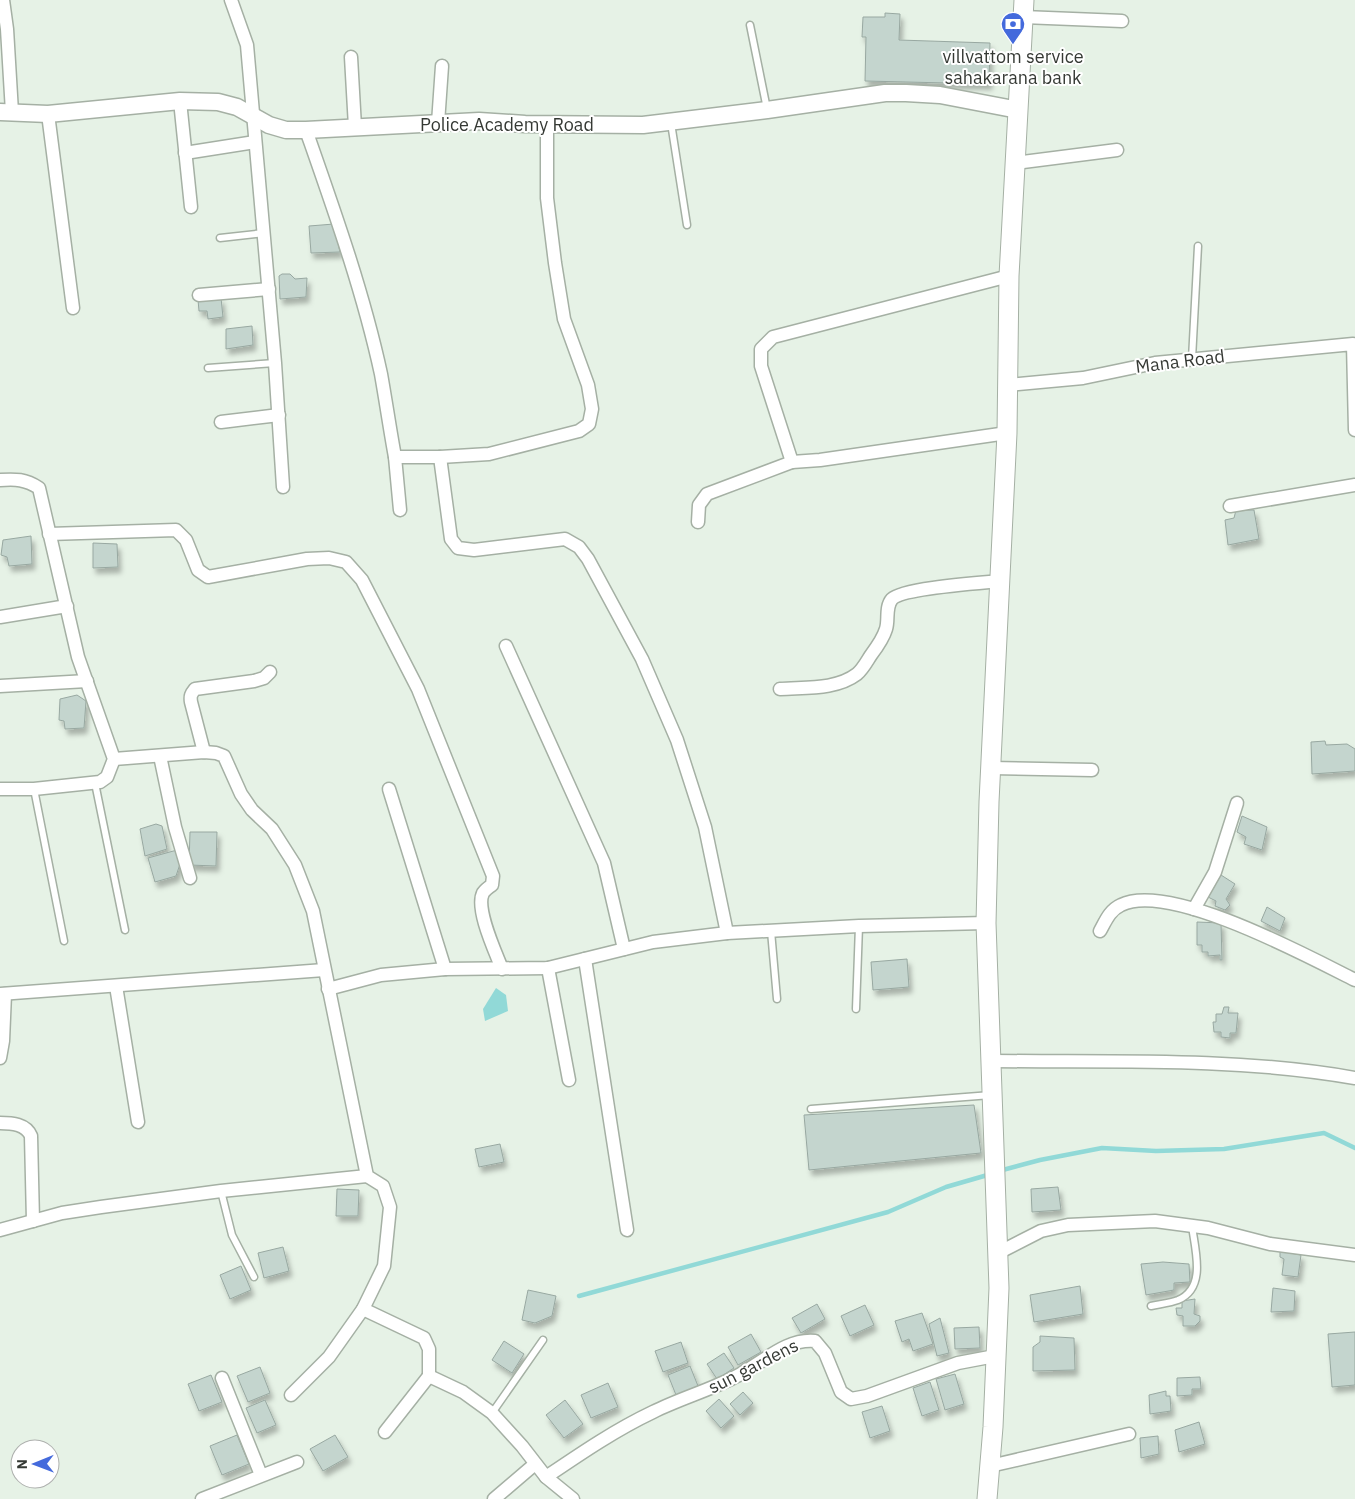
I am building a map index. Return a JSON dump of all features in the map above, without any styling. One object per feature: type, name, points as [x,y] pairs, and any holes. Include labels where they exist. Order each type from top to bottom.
[{"type":"main road","points":[[987,1499],[995,1356],[998,1253],[986,923],[991,768],[1007,433],[1009,276],[1024,9]]},
{"type":"street","points":[[3,0],[7,29],[6,112]]},
{"type":"street","points":[[231,0],[247,45],[276,363],[283,487]]},
{"type":"street","points":[[1024,9],[1122,22]]},
{"type":"street","points":[[351,57],[355,127]]},
{"type":"street","points":[[438,123],[442,66]]},
{"type":"street","name":"Police Academy Road","points":[[6,112],[48,114],[180,101],[218,102],[237,107],[269,125],[286,130],[306,130],[479,121],[643,125],[885,94],[906,93],[940,95],[1018,110]]},
{"type":"street","points":[[180,101],[191,207]]},
{"type":"street","points":[[48,114],[73,308]]},
{"type":"street","points":[[395,457],[440,458],[489,454],[580,431],[589,424],[592,410],[588,385],[564,319],[555,263],[547,198],[548,124]]},
{"type":"street","points":[[306,130],[360,296],[380,374],[395,457],[400,510]]},
{"type":"street","points":[[185,153],[255,142]]},
{"type":"street","points":[[1015,163],[1116,150]]},
{"type":"street","points":[[792,462],[760,366],[761,349],[773,337],[1009,276]]},
{"type":"street","points":[[199,295],[269,289]]},
{"type":"street","name":"Mana Road","points":[[1008,385],[1083,378],[1140,365],[1354,344],[1355,430]]},
{"type":"street","points":[[221,422],[279,415]]},
{"type":"street","points":[[698,522],[700,505],[707,494],[792,462],[820,460],[1007,433]]},
{"type":"street","points":[[440,458],[450,539],[458,548],[474,550],[565,539],[579,547],[588,559],[642,659],[677,740],[705,827],[727,933]]},
{"type":"street","points":[[0,480],[28,481],[39,488],[78,657],[114,759],[107,777],[100,782],[34,789],[0,789]]},
{"type":"street","points":[[1230,506],[1355,485]]},
{"type":"street","points":[[49,534],[176,530],[186,540],[198,570],[208,577],[307,559],[329,558],[346,562],[362,580],[418,689],[493,876],[492,885],[484,892],[481,902],[483,918],[502,969]]},
{"type":"street","points":[[780,689],[824,686],[844,682],[859,673],[880,643],[886,628],[888,606],[892,599],[902,594],[940,587],[1001,581]]},
{"type":"street","points":[[0,617],[67,606]]},
{"type":"street","points":[[506,646],[604,863],[624,949]]},
{"type":"street","points":[[204,752],[190,695],[195,689],[254,681],[264,678],[270,672]]},
{"type":"street","points":[[0,686],[87,681]]},
{"type":"street","points":[[114,759],[204,752],[224,756],[241,794],[252,810],[272,829],[295,865],[313,911],[367,1176]]},
{"type":"street","points":[[160,756],[174,827],[190,878]]},
{"type":"street","points":[[991,768],[1092,770]]},
{"type":"street","points":[[389,789],[445,969]]},
{"type":"street","points":[[1194,909],[1215,872],[1238,803]]},
{"type":"street","points":[[1100,931],[1110,913],[1122,904],[1137,900],[1166,902],[1194,909],[1249,929],[1293,948],[1355,980]]},
{"type":"street","points":[[328,989],[381,975],[445,969],[548,968],[653,942],[727,933],[858,926],[986,923]]},
{"type":"street","points":[[585,959],[627,1230]]},
{"type":"street","points":[[548,968],[569,1080]]},
{"type":"street","points":[[0,1058],[3,1041],[2,994],[324,970]]},
{"type":"street","points":[[116,986],[138,1122]]},
{"type":"street","points":[[991,1061],[1204,1063],[1273,1067],[1355,1078]]},
{"type":"street","points":[[0,1123],[22,1127],[29,1131],[31,1136],[33,1221]]},
{"type":"street","points":[[0,1230],[72,1211],[221,1191],[367,1176],[383,1186],[390,1207],[384,1266],[363,1309],[329,1357],[290,1395]]},
{"type":"street","points":[[998,1253],[1041,1231],[1068,1225],[1155,1221],[1208,1228],[1270,1244],[1355,1255]]},
{"type":"street","points":[[363,1309],[424,1338],[429,1349],[429,1376],[385,1432]]},
{"type":"street","name":"sun gardens","points":[[546,1477],[600,1442],[653,1412],[735,1378],[790,1345],[804,1340],[815,1341],[825,1353],[841,1392],[851,1399],[867,1396],[958,1362],[995,1356]]},
{"type":"street","points":[[429,1376],[463,1392],[492,1413],[546,1477],[573,1499]]},
{"type":"street","points":[[222,1378],[261,1475]]},
{"type":"street","points":[[990,1466],[1128,1434]]},
{"type":"street","points":[[202,1499],[297,1462]]},
{"type":"street","points":[[494,1499],[536,1464]]},
{"type":"lane","points":[[750,25],[767,110]]},
{"type":"lane","points":[[671,121],[687,225]]},
{"type":"lane","points":[[220,238],[264,233]]},
{"type":"lane","points":[[1192,359],[1198,246]]},
{"type":"lane","points":[[208,368],[276,363]]},
{"type":"lane","points":[[94,783],[126,930]]},
{"type":"lane","points":[[34,789],[64,941]]},
{"type":"lane","points":[[856,1010],[858,926]]},
{"type":"lane","points":[[771,931],[777,999]]},
{"type":"lane","points":[[811,1109],[992,1095]]},
{"type":"lane","points":[[221,1191],[232,1235],[254,1276]]},
{"type":"lane","points":[[1151,1306],[1178,1300],[1189,1293],[1196,1283],[1197,1267],[1192,1226]]},
{"type":"lane","points":[[492,1413],[543,1340]]},
{"type":"water","points":[[496,988],[506,995],[508,1011],[485,1021],[483,1009]]},
{"type":"building","points":[[885,13],[900,14],[899,40],[990,43],[989,84],[865,81],[866,37],[862,37],[863,17],[885,17]]},
{"type":"building","points":[[334,224],[340,252],[311,253],[309,226]]},
{"type":"building","points":[[290,274],[295,279],[307,278],[306,297],[280,299],[279,276]]},
{"type":"building","points":[[221,298],[223,317],[208,319],[207,311],[199,311],[198,300]]},
{"type":"building","points":[[252,326],[253,345],[226,349],[226,329]]},
{"type":"building","points":[[1236,510],[1254,510],[1259,539],[1228,545],[1225,520],[1234,518]]},
{"type":"building","points":[[31,536],[32,564],[9,566],[7,557],[1,555],[3,540]]},
{"type":"building","points":[[93,543],[117,544],[118,567],[93,568]]},
{"type":"building","points":[[77,695],[86,701],[84,728],[65,729],[64,721],[59,720],[60,699]]},
{"type":"building","points":[[1325,741],[1326,745],[1347,744],[1355,749],[1355,771],[1312,774],[1311,742]]},
{"type":"building","points":[[1242,816],[1267,827],[1262,850],[1244,844],[1246,837],[1237,832]]},
{"type":"building","points":[[156,824],[162,826],[167,849],[145,856],[140,829]]},
{"type":"building","points":[[190,832],[217,832],[216,866],[189,865]]},
{"type":"building","points":[[177,850],[180,864],[176,876],[155,882],[148,858]]},
{"type":"building","points":[[1221,875],[1235,884],[1226,899],[1230,905],[1225,910],[1215,906],[1216,901],[1208,897]]},
{"type":"building","points":[[1267,907],[1285,918],[1280,931],[1261,921]]},
{"type":"building","points":[[1197,922],[1221,923],[1222,960],[1220,960],[1220,955],[1208,956],[1208,952],[1202,952],[1202,945],[1197,945]]},
{"type":"building","points":[[907,959],[909,987],[873,990],[871,962]]},
{"type":"building","points":[[1224,1007],[1229,1007],[1228,1013],[1238,1013],[1236,1033],[1230,1033],[1230,1038],[1221,1037],[1221,1032],[1214,1032],[1213,1022],[1216,1022],[1216,1014],[1222,1014]]},
{"type":"building","points":[[974,1105],[981,1153],[809,1170],[804,1115]]},
{"type":"building","points":[[500,1144],[504,1162],[479,1167],[475,1149]]},
{"type":"building","points":[[1058,1187],[1061,1210],[1032,1212],[1031,1189]]},
{"type":"building","points":[[337,1189],[359,1190],[358,1216],[336,1216]]},
{"type":"building","points":[[283,1247],[289,1271],[264,1278],[258,1253]]},
{"type":"building","points":[[1280,1251],[1301,1255],[1298,1277],[1282,1275],[1284,1259],[1280,1257]]},
{"type":"building","points":[[1163,1262],[1189,1264],[1190,1282],[1174,1283],[1174,1290],[1146,1295],[1141,1264]]},
{"type":"building","points":[[241,1266],[251,1290],[230,1299],[220,1275]]},
{"type":"building","points":[[1080,1286],[1083,1314],[1034,1322],[1030,1295]]},
{"type":"building","points":[[1273,1288],[1295,1291],[1294,1311],[1271,1312]]},
{"type":"building","points":[[528,1290],[556,1296],[552,1316],[535,1323],[522,1320]]},
{"type":"building","points":[[1195,1299],[1194,1314],[1200,1316],[1200,1321],[1195,1326],[1183,1326],[1183,1316],[1177,1315],[1176,1308],[1182,1308],[1182,1301]]},
{"type":"building","points":[[817,1304],[825,1319],[801,1333],[792,1318]]},
{"type":"building","points":[[865,1305],[874,1325],[850,1336],[841,1316]]},
{"type":"building","points":[[922,1313],[933,1344],[913,1351],[909,1339],[902,1342],[895,1321]]},
{"type":"building","points":[[940,1318],[949,1353],[937,1356],[929,1324]]},
{"type":"building","points":[[979,1327],[980,1348],[955,1349],[954,1328]]},
{"type":"building","points":[[1355,1332],[1355,1385],[1332,1387],[1328,1334]]},
{"type":"building","points":[[751,1334],[761,1352],[738,1365],[728,1347]]},
{"type":"building","points":[[1040,1336],[1074,1338],[1075,1370],[1033,1371],[1033,1347],[1040,1342]]},
{"type":"building","points":[[504,1341],[524,1354],[512,1373],[492,1360]]},
{"type":"building","points":[[681,1342],[688,1363],[663,1372],[655,1351]]},
{"type":"building","points":[[724,1353],[734,1368],[717,1379],[707,1364]]},
{"type":"building","points":[[690,1366],[698,1386],[676,1395],[668,1375]]},
{"type":"building","points":[[260,1367],[270,1393],[248,1402],[237,1376]]},
{"type":"building","points":[[955,1374],[964,1404],[945,1410],[936,1379]]},
{"type":"building","points":[[211,1375],[222,1402],[199,1411],[188,1384]]},
{"type":"building","points":[[1200,1377],[1201,1389],[1192,1389],[1192,1395],[1177,1396],[1177,1378]]},
{"type":"building","points":[[930,1382],[939,1410],[922,1416],[913,1388]]},
{"type":"building","points":[[608,1383],[618,1407],[591,1418],[581,1395]]},
{"type":"building","points":[[1166,1391],[1166,1396],[1170,1396],[1171,1411],[1150,1414],[1149,1395]]},
{"type":"building","points":[[743,1392],[753,1403],[740,1415],[730,1404]]},
{"type":"building","points":[[719,1399],[734,1416],[721,1428],[706,1411]]},
{"type":"building","points":[[265,1400],[276,1425],[257,1433],[246,1408]]},
{"type":"building","points":[[565,1400],[583,1424],[564,1438],[546,1415]]},
{"type":"building","points":[[882,1406],[890,1431],[870,1438],[862,1412]]},
{"type":"building","points":[[1199,1422],[1205,1444],[1179,1452],[1175,1430]]},
{"type":"building","points":[[237,1435],[249,1464],[222,1475],[210,1446]]},
{"type":"building","points":[[335,1435],[348,1457],[323,1471],[310,1449]]},
{"type":"building","points":[[1158,1436],[1159,1454],[1141,1458],[1140,1438]]},
{"type":"waterway","points":[[999,1171],[1040,1160],[1102,1148],[1156,1151],[1224,1149],[1324,1133],[1355,1148]]},
{"type":"waterway","points":[[579,1296],[888,1212],[946,1187],[991,1174]]},
{"type":"place","name":"villvattom service sahakarana bank","points":[[1013,45]]}]
